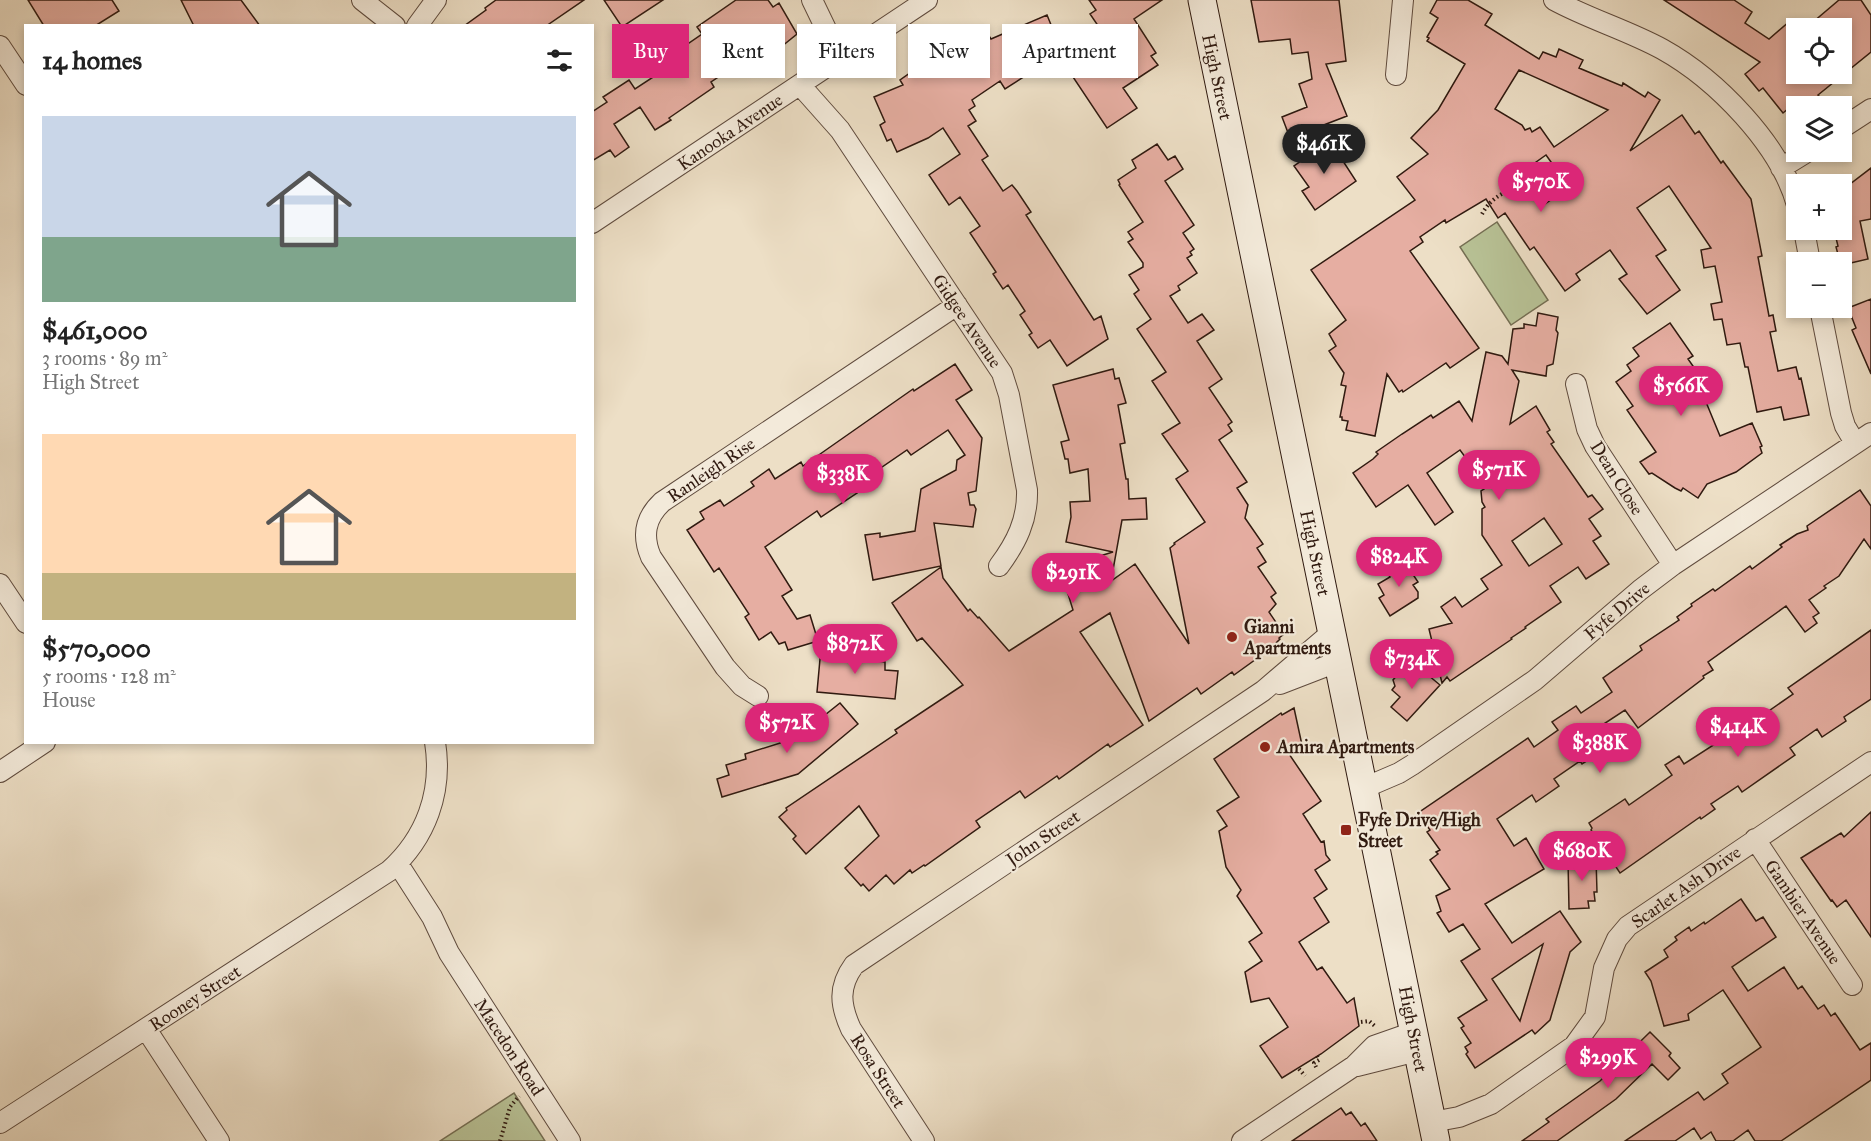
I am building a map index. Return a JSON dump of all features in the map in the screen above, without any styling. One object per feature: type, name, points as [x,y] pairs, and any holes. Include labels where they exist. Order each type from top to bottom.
[{"type":"main road","name":"High Street","points":[[1202,0],[1434,1132]]},
{"type":"street","points":[[362,0],[392,24]]},
{"type":"street","points":[[418,24],[436,0]]},
{"type":"street","points":[[813,0],[835,24]]},
{"type":"street","points":[[813,0],[824,24]]},
{"type":"street","name":"Kanooka Avenue","points":[[891,24],[927,0]]},
{"type":"street","points":[[1396,75],[1403,0]]},
{"type":"street","points":[[1554,0],[1662,49],[1715,86],[1737,109],[1781,168],[1786,180]]},
{"type":"street","points":[[0,46],[24,82]]},
{"type":"street","name":"Kanooka Avenue","points":[[594,222],[811,78]]},
{"type":"street","name":"Gidgee Avenue","points":[[808,80],[999,366],[1004,378],[1028,490],[1028,504],[1021,531],[999,566]]},
{"type":"street","points":[[1852,121],[1871,109]]},
{"type":"street","points":[[1781,168],[1791,162]]},
{"type":"street","name":"Ranleigh Rise","points":[[758,696],[742,686],[725,667],[651,557],[645,540],[650,516],[662,502],[957,305]]},
{"type":"street","points":[[1822,318],[1845,426],[1863,438]]},
{"type":"street","name":"Dean Close","points":[[1576,384],[1587,429],[1595,446],[1673,565]]},
{"type":"street","name":"Fyfe Drive","points":[[1364,788],[1399,773],[1516,695],[1673,565],[1863,438]]},
{"type":"street","points":[[0,584],[24,620]]},
{"type":"street","name":"John Street","points":[[841,998],[848,974],[862,959],[1263,691],[1331,633]]},
{"type":"street","name":"John Street","points":[[1263,691],[1337,662]]},
{"type":"street","points":[[0,772],[42,744]]},
{"type":"street","points":[[393,868],[419,835],[433,804],[438,767],[435,744]]},
{"type":"street","name":"Scarlet Ash Drive","points":[[1434,1132],[1460,1117],[1491,1104],[1574,1046],[1595,1017],[1604,968],[1617,939],[1628,926],[1871,762]]},
{"type":"street","name":"Gambier Avenue","points":[[1755,839],[1852,985]]},
{"type":"street","name":"Macedon Road","points":[[393,868],[432,917],[448,953],[570,1141]]},
{"type":"street","name":"Rooney Street","points":[[0,1123],[393,868]]},
{"type":"street","name":"Rosa Street","points":[[841,998],[851,1029],[924,1141]]},
{"type":"street","points":[[147,1029],[219,1141]]},
{"type":"street","points":[[1242,1141],[1354,1066],[1415,1041]]},
{"type":"path","points":[[1482,214],[1487,205],[1498,196],[1509,189],[1525,185]]},
{"type":"path","points":[[1361,1022],[1371,1023]]},
{"type":"path","points":[[1316,1067],[1314,1063],[1319,1059],[1317,1056]]},
{"type":"path","points":[[500,1141],[510,1107],[519,1096]]},
{"type":"green space","points":[[1497,222],[1548,300],[1511,325],[1460,247]]},
{"type":"green space","points":[[514,1093],[545,1141],[440,1141]]},
{"type":"building","points":[[28,0],[112,0],[119,11],[98,24],[43,24]]},
{"type":"building","points":[[181,0],[241,0],[259,24],[193,24]]},
{"type":"building","points":[[496,0],[584,0],[549,24],[467,24],[486,10],[485,8]]},
{"type":"building","points":[[604,0],[663,0],[627,24],[620,24]]},
{"type":"building","points":[[736,0],[768,0],[773,7],[779,3],[797,34],[785,44],[785,24],[701,24]]},
{"type":"building","points":[[1089,0],[1162,0],[1134,19],[1137,24],[1097,24],[1090,14],[1096,10]]},
{"type":"building","points":[[1251,0],[1339,0],[1346,61],[1326,64],[1347,116],[1290,138],[1282,117],[1307,107],[1299,84],[1312,79],[1308,52],[1292,54],[1290,39],[1259,42]]},
{"type":"building","points":[[1437,0],[1468,0],[1492,14],[1485,25],[1539,59],[1543,52],[1556,57],[1559,49],[1583,60],[1579,68],[1622,86],[1623,83],[1645,97],[1648,92],[1660,100],[1630,151],[1682,115],[1695,134],[1699,131],[1721,163],[1723,161],[1751,199],[1762,256],[1758,257],[1769,316],[1773,315],[1776,331],[1770,332],[1778,371],[1796,367],[1799,379],[1801,378],[1809,415],[1784,420],[1781,407],[1757,412],[1748,367],[1745,367],[1740,343],[1727,345],[1722,319],[1714,320],[1711,304],[1722,302],[1715,266],[1704,268],[1701,250],[1711,248],[1669,186],[1637,208],[1666,250],[1656,256],[1680,290],[1647,314],[1619,279],[1627,274],[1610,250],[1576,274],[1580,280],[1565,291],[1534,247],[1530,250],[1505,213],[1498,218],[1486,199],[1446,223],[1445,220],[1420,237],[1423,242],[1410,251],[1479,348],[1450,368],[1446,363],[1403,392],[1402,390],[1399,392],[1387,374],[1375,436],[1346,430],[1348,421],[1340,417],[1346,386],[1341,385],[1344,373],[1329,351],[1336,346],[1329,334],[1346,320],[1311,270],[1415,200],[1397,177],[1428,154],[1411,138],[1438,110],[1465,64],[1427,41],[1438,18],[1430,13]],"holes":[[[1519,70],[1608,110],[1554,147],[1540,127],[1532,132],[1530,128],[1525,130],[1522,125],[1495,109]],[[1546,155],[1569,187],[1545,204],[1522,172]]]},
{"type":"building","points":[[1664,0],[1734,0],[1752,12],[1745,23],[1769,39],[1786,24],[1786,84],[1832,84],[1819,96],[1786,96],[1786,110],[1783,113],[1763,88],[1759,91],[1745,74],[1760,62]]},
{"type":"building","points":[[1839,0],[1861,0],[1871,15],[1871,52],[1852,67],[1852,18],[1818,18]]},
{"type":"building","points":[[1047,15],[1051,24],[1026,24]]},
{"type":"building","points":[[1138,25],[1156,53],[1151,56],[1158,65],[1123,88],[1137,108],[1107,128],[1074,78],[1138,78]]},
{"type":"building","points":[[1002,34],[1002,78],[1022,78],[1005,89],[1000,81],[972,100],[975,106],[969,110],[976,121],[968,126],[988,156],[982,160],[1003,191],[1012,185],[1017,191],[1031,212],[1026,215],[1094,320],[1101,316],[1108,339],[1067,366],[1050,340],[1038,348],[1029,335],[1032,333],[1020,315],[1025,311],[1008,285],[1003,289],[993,274],[996,272],[970,233],[980,226],[960,197],[949,205],[929,175],[960,154],[943,128],[928,138],[897,152],[891,139],[887,141],[880,125],[885,122],[874,97],[903,85],[900,80],[908,74],[908,78],[990,78],[990,37]]},
{"type":"building","points":[[701,35],[701,78],[717,78],[711,82],[714,87],[655,130],[640,107],[614,124],[629,147],[615,157],[610,150],[594,160],[594,111],[607,102],[603,97],[629,80],[635,89],[652,78],[689,78],[689,43]]},
{"type":"building","points":[[1330,141],[1356,181],[1315,210],[1302,191],[1309,187],[1294,166]]},
{"type":"building","points":[[1157,144],[1168,160],[1175,156],[1183,169],[1165,181],[1194,225],[1183,233],[1194,249],[1190,252],[1192,255],[1187,258],[1197,273],[1178,286],[1180,290],[1170,296],[1188,323],[1202,314],[1214,330],[1197,341],[1222,379],[1209,388],[1232,422],[1228,425],[1232,431],[1219,440],[1247,482],[1237,488],[1248,505],[1245,518],[1263,544],[1257,548],[1266,562],[1258,567],[1276,593],[1271,597],[1276,604],[1269,612],[1284,634],[1279,638],[1277,644],[1234,675],[1232,672],[1201,694],[1197,688],[1149,721],[1110,613],[1080,632],[1143,725],[1110,747],[1108,744],[1059,779],[1057,776],[1025,798],[1020,791],[976,821],[980,827],[925,866],[912,873],[910,870],[894,884],[886,875],[869,891],[863,884],[861,886],[845,868],[879,836],[859,806],[806,854],[793,839],[796,836],[779,817],[787,810],[786,808],[897,733],[895,730],[963,685],[922,638],[917,641],[892,603],[941,567],[943,578],[968,611],[970,609],[979,617],[1009,651],[1073,610],[1060,568],[1113,552],[1066,542],[1071,517],[1070,502],[1090,501],[1088,469],[1070,473],[1068,459],[1065,459],[1061,442],[1069,440],[1053,385],[1113,369],[1115,379],[1119,378],[1126,403],[1118,405],[1125,443],[1120,444],[1126,479],[1128,479],[1129,499],[1146,498],[1147,519],[1122,520],[1111,581],[1135,564],[1189,644],[1170,548],[1205,522],[1176,479],[1188,471],[1162,434],[1180,423],[1152,381],[1166,372],[1137,329],[1151,319],[1134,294],[1139,290],[1129,275],[1143,267],[1143,263],[1128,242],[1133,239],[1128,232],[1143,222],[1118,180],[1136,168],[1132,160]]},
{"type":"building","points":[[1871,168],[1871,219],[1860,221],[1868,259],[1852,263],[1852,252],[1837,252],[1836,247],[1838,246],[1836,240],[1852,240],[1852,182]]},
{"type":"building","points":[[1871,299],[1871,374],[1852,330],[1856,328],[1852,318],[1852,306]]},
{"type":"building","points":[[1538,313],[1558,317],[1553,364],[1547,366],[1546,376],[1512,370],[1519,381],[1510,424],[1536,406],[1550,430],[1547,432],[1554,442],[1551,444],[1588,497],[1592,495],[1603,509],[1589,519],[1601,536],[1593,541],[1609,564],[1586,579],[1578,567],[1550,586],[1561,602],[1512,639],[1450,681],[1447,677],[1442,683],[1429,629],[1452,623],[1441,607],[1455,597],[1462,607],[1488,589],[1481,579],[1502,565],[1482,535],[1482,509],[1485,507],[1481,491],[1484,489],[1475,475],[1477,473],[1460,450],[1427,473],[1453,512],[1435,525],[1408,485],[1376,507],[1353,473],[1373,459],[1378,454],[1376,452],[1402,434],[1431,415],[1433,418],[1459,401],[1472,421],[1486,352],[1502,356],[1508,364],[1513,329],[1524,328],[1524,324],[1536,326]],"holes":[[[1544,518],[1562,544],[1529,566],[1512,541]]]},
{"type":"building","points":[[1670,323],[1693,356],[1688,359],[1714,396],[1706,402],[1720,436],[1752,423],[1762,446],[1760,447],[1762,453],[1736,472],[1707,484],[1698,498],[1683,488],[1681,491],[1652,473],[1649,474],[1640,462],[1656,452],[1627,410],[1633,406],[1616,382],[1631,371],[1627,365],[1639,356],[1633,348]]},
{"type":"building","points":[[955,364],[972,390],[956,400],[982,438],[976,491],[968,493],[970,505],[974,505],[976,509],[973,527],[934,523],[941,566],[873,580],[865,535],[880,533],[880,537],[915,531],[921,489],[956,470],[957,460],[965,455],[948,430],[911,455],[907,450],[853,487],[857,493],[821,517],[817,511],[765,547],[792,590],[782,596],[797,619],[810,615],[818,641],[788,650],[785,642],[779,644],[771,632],[759,640],[745,617],[749,614],[719,568],[714,572],[687,530],[704,519],[700,512],[720,500],[724,506],[754,486],[751,482],[769,469],[775,479],[801,462],[803,466],[913,389],[914,391]]},
{"type":"building","points":[[1860,490],[1871,506],[1871,549],[1864,539],[1839,576],[1809,600],[1819,613],[1813,617],[1817,623],[1805,632],[1786,606],[1708,662],[1713,670],[1638,728],[1625,710],[1593,731],[1605,749],[1582,764],[1580,761],[1554,779],[1559,786],[1536,802],[1532,795],[1497,819],[1514,846],[1526,838],[1544,869],[1485,904],[1512,943],[1560,911],[1581,942],[1570,952],[1550,1020],[1535,1034],[1532,1030],[1475,1068],[1466,1054],[1468,1052],[1465,1047],[1471,1043],[1461,1028],[1464,1026],[1458,1018],[1487,1000],[1461,961],[1480,949],[1463,924],[1449,932],[1437,913],[1441,911],[1436,896],[1450,889],[1430,860],[1440,850],[1427,832],[1430,830],[1418,813],[1528,738],[1534,747],[1558,730],[1552,722],[1576,706],[1581,713],[1612,692],[1603,678],[1642,650],[1640,646],[1679,620],[1677,617],[1692,606],[1691,604],[1713,589],[1715,591],[1750,566],[1752,569],[1782,547],[1780,545],[1808,530],[1807,526]],"holes":[[[1543,944],[1520,1021],[1492,979]]]},
{"type":"building","points":[[1405,558],[1415,571],[1412,573],[1418,582],[1413,585],[1418,592],[1418,598],[1390,616],[1379,598],[1384,595],[1378,584],[1390,577],[1386,571]]},
{"type":"building","points":[[1871,630],[1871,699],[1844,717],[1846,721],[1822,737],[1817,729],[1790,748],[1795,755],[1742,792],[1738,786],[1711,804],[1715,809],[1620,873],[1591,830],[1589,823],[1625,799],[1629,805],[1672,775],[1665,765],[1679,756],[1684,764],[1749,722],[1750,724],[1793,694],[1788,688]]},
{"type":"building","points":[[821,648],[862,652],[861,659],[885,662],[885,670],[898,671],[895,699],[817,692]]},
{"type":"building","points":[[1410,660],[1440,685],[1407,721],[1391,707],[1400,697],[1392,690],[1395,686],[1393,680]]},
{"type":"building","points":[[840,703],[858,724],[798,774],[722,797],[717,779],[729,775],[726,765],[746,759],[745,754],[796,738]]},
{"type":"building","points":[[1294,708],[1302,745],[1289,754],[1321,801],[1303,814],[1321,842],[1324,841],[1326,855],[1330,860],[1315,870],[1327,889],[1314,898],[1329,922],[1299,942],[1317,970],[1322,967],[1347,1003],[1354,998],[1359,1026],[1321,1054],[1282,1078],[1260,1046],[1288,1027],[1269,998],[1251,1002],[1245,972],[1262,961],[1249,942],[1262,933],[1237,896],[1241,890],[1226,867],[1219,831],[1227,826],[1217,811],[1239,797],[1214,759],[1281,713],[1282,715]]},
{"type":"building","points":[[1871,812],[1871,937],[1846,900],[1837,907],[1831,901],[1801,858],[1841,833],[1844,837]]},
{"type":"building","points":[[1570,858],[1596,858],[1597,892],[1594,892],[1595,901],[1588,901],[1589,908],[1569,909],[1568,860]]},
{"type":"building","points":[[1741,899],[1756,921],[1763,917],[1776,937],[1732,967],[1748,991],[1784,967],[1798,989],[1802,986],[1818,1009],[1824,1005],[1831,1016],[1835,1013],[1860,1050],[1871,1043],[1871,1080],[1781,1141],[1755,1141],[1748,1130],[1733,1141],[1716,1141],[1711,1132],[1701,1139],[1694,1128],[1675,1141],[1625,1141],[1698,1092],[1704,1100],[1728,1083],[1722,1074],[1761,1047],[1723,990],[1688,1014],[1689,1020],[1664,1026],[1651,981],[1645,972],[1668,957],[1664,950],[1677,940],[1675,937],[1689,927],[1691,931],[1704,922],[1705,924]]},
{"type":"building","points":[[1650,1032],[1671,1053],[1669,1056],[1680,1068],[1668,1080],[1652,1064],[1616,1099],[1557,1141],[1522,1141],[1549,1122],[1546,1119],[1600,1081]]},
{"type":"building","points":[[1341,1108],[1346,1115],[1351,1112],[1361,1126],[1365,1123],[1377,1141],[1292,1141]]},
{"type":"place","name":"Gianni Apartments","points":[[1232,637]]},
{"type":"place","name":"Amira Apartments","points":[[1265,747]]},
{"type":"place","name":"Fyfe Drive/High Street","points":[[1346,830]]}]
